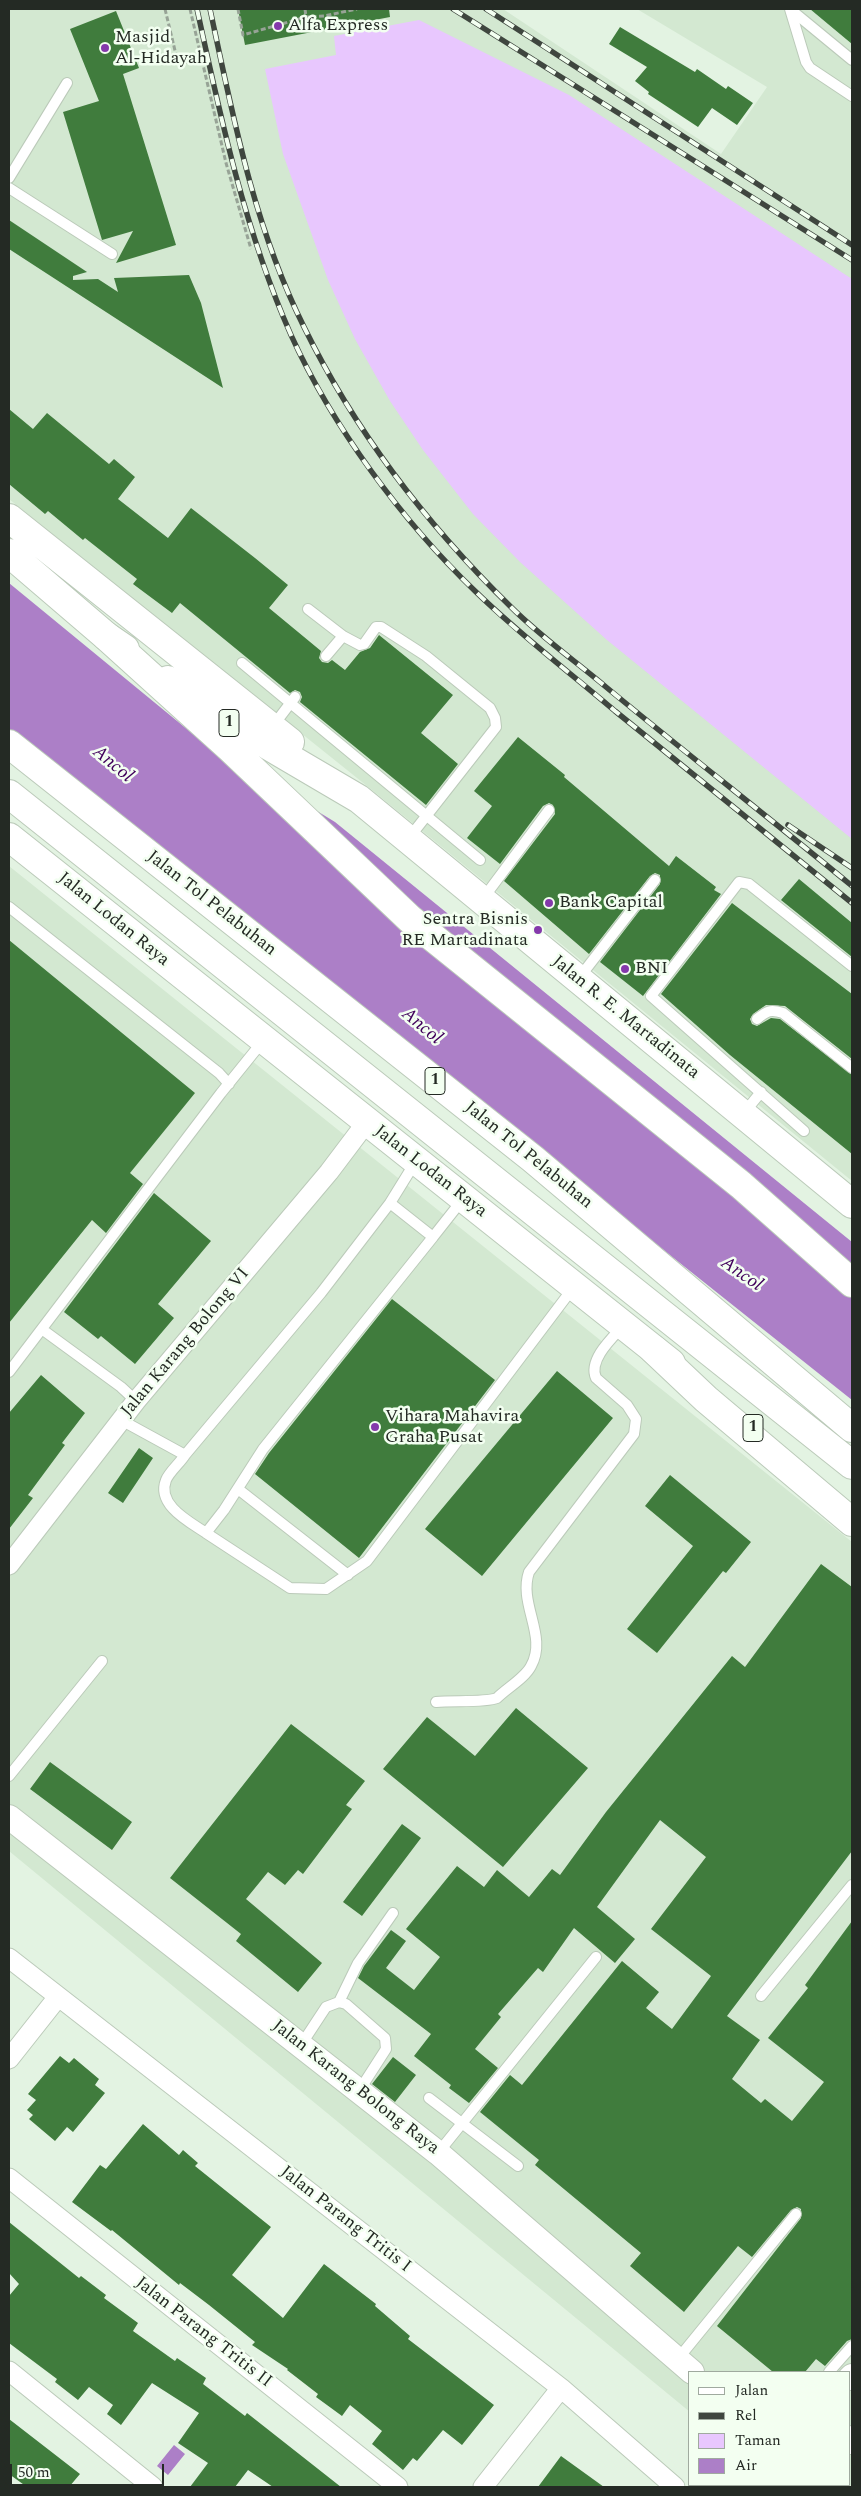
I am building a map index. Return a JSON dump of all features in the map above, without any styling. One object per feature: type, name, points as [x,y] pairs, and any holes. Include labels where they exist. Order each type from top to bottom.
[{"type":"highway","points":[[9,518],[272,727],[359,799]]},
{"type":"highway","name":"Jalan R. E. Martadinata","points":[[9,553],[106,636],[228,722],[359,799],[852,1204]]},
{"type":"highway","points":[[106,636],[230,748],[410,919],[741,1185],[852,1283]]},
{"type":"highway","name":"Jalan Tol Pelabuhan","points":[[9,744],[533,1159],[852,1428]]},
{"type":"highway","name":"1","points":[[9,794],[852,1465]]},
{"type":"highway","name":"Jalan Lodan Raya","points":[[9,837],[366,1123],[575,1285],[852,1506]]},
{"type":"highway","points":[[653,1349],[706,1399],[852,1522]]},
{"type":"street","name":"Jalan Karang Bolong VI","points":[[9,1565],[136,1401],[329,1172],[366,1123]]},
{"type":"street","name":"Jalan Karang Bolong Raya","points":[[9,1816],[438,2153],[685,2366]]},
{"type":"street","name":"Jalan Parang Tritis I","points":[[9,1958],[561,2388],[675,2487]]},
{"type":"street","points":[[9,2059],[58,1996]]},
{"type":"street","name":"Jalan Parang Tritis II","points":[[9,2178],[398,2487]]},
{"type":"street","points":[[9,2371],[154,2487]]},
{"type":"street","points":[[483,2487],[561,2388]]},
{"type":"lane","points":[[790,9],[852,60]]},
{"type":"lane","points":[[790,9],[806,62],[810,68],[852,96]]},
{"type":"lane","points":[[9,178],[66,83]]},
{"type":"lane","points":[[9,188],[112,254]]},
{"type":"lane","points":[[308,609],[343,636],[360,645],[364,644],[376,627],[381,626],[426,656],[490,708],[495,718],[496,727],[408,839]]},
{"type":"lane","points":[[326,656],[343,636]]},
{"type":"lane","points":[[242,663],[293,700],[427,817],[480,860]]},
{"type":"lane","points":[[272,727],[293,700]]},
{"type":"lane","points":[[482,901],[549,810]]},
{"type":"lane","points":[[578,979],[655,880]]},
{"type":"lane","points":[[804,1131],[760,1092],[728,1059],[651,996],[739,882],[749,884],[852,966]]},
{"type":"lane","points":[[9,907],[219,1073],[229,1084]]},
{"type":"lane","points":[[757,1020],[766,1011],[772,1010],[783,1013],[852,1068]]},
{"type":"lane","points":[[9,1372],[264,1041]]},
{"type":"lane","points":[[743,1115],[760,1092]]},
{"type":"lane","points":[[416,1161],[390,1203],[322,1293],[166,1481],[165,1495],[172,1508],[206,1533],[290,1588],[326,1589],[366,1561],[575,1285]]},
{"type":"lane","points":[[206,1533],[238,1489],[263,1449],[286,1419],[464,1199]]},
{"type":"lane","points":[[390,1203],[433,1236]]},
{"type":"lane","points":[[436,1702],[458,1699],[490,1701],[497,1698],[531,1668],[538,1649],[526,1595],[526,1582],[529,1572],[634,1434],[636,1420],[627,1405],[596,1378],[594,1372],[594,1366],[605,1346],[624,1324]]},
{"type":"lane","points":[[43,1330],[121,1387],[136,1401]]},
{"type":"lane","points":[[121,1420],[186,1455]]},
{"type":"lane","points":[[238,1489],[348,1575]]},
{"type":"lane","points":[[9,1776],[102,1661]]},
{"type":"lane","points":[[762,1996],[852,1885]]},
{"type":"lane","points":[[339,2002],[358,1963],[393,1914]]},
{"type":"lane","points":[[438,2153],[596,1957]]},
{"type":"lane","points":[[301,2046],[326,2007],[339,2002],[346,2004],[384,2038],[386,2049],[359,2091]]},
{"type":"lane","points":[[429,2098],[518,2166]]},
{"type":"lane","points":[[685,2366],[796,2214]]},
{"type":"lane","points":[[829,2371],[852,2346]]},
{"type":"path","points":[[166,9],[178,64],[202,61]]},
{"type":"path","points":[[190,9],[226,163],[251,249]]},
{"type":"path","points":[[238,9],[243,36],[306,17],[324,16],[357,9]]},
{"type":"path","points":[[305,9],[306,17]]},
{"type":"shaded area","points":[[9,9],[503,9],[721,154],[767,87],[637,9],[852,9],[852,1181],[367,786],[9,499]]},
{"type":"shaded area","points":[[9,866],[852,1542],[852,2487],[780,2486],[851,2486],[851,2371],[688,2371],[688,2410],[9,1851]]},
{"type":"green space","points":[[419,20],[569,95],[852,279],[852,839],[607,640],[520,562],[473,514],[423,450],[390,401],[355,339],[328,280],[283,154],[265,69],[336,55],[334,36]]},
{"type":"water","name":"Ancol","points":[[9,583],[199,739],[335,822],[852,1242],[852,1400],[9,729]]},
{"type":"water","points":[[174,2445],[185,2454],[168,2475],[157,2466]]},
{"type":"building","points":[[238,9],[389,9],[390,17],[245,45]]},
{"type":"building","points":[[810,9],[852,9],[852,44]]},
{"type":"building","points":[[116,11],[139,68],[123,74],[176,245],[116,263],[133,231],[102,240],[63,112],[99,101],[70,29]]},
{"type":"building","points":[[620,27],[695,72],[697,69],[726,89],[728,86],[753,103],[737,125],[712,108],[698,127],[648,94],[649,92],[635,81],[647,67],[609,44]]},
{"type":"building","points":[[9,220],[87,272],[73,276],[73,280],[98,279],[118,292],[114,278],[189,275],[201,303],[223,388],[9,249]]},
{"type":"building","points":[[9,409],[33,429],[47,413],[109,464],[114,459],[135,477],[118,499],[168,538],[191,508],[255,558],[288,585],[269,608],[321,651],[319,658],[322,662],[328,663],[332,660],[345,670],[360,652],[370,648],[379,635],[453,695],[421,733],[458,764],[426,805],[300,702],[302,697],[300,692],[295,690],[290,693],[180,603],[172,613],[133,584],[137,579],[85,538],[83,540],[48,511],[45,514],[9,484]]},
{"type":"building","points":[[518,737],[565,775],[564,777],[669,866],[676,856],[716,887],[714,890],[721,894],[643,996],[600,962],[660,884],[660,875],[655,873],[650,876],[589,954],[504,881],[555,814],[553,805],[549,803],[543,806],[500,864],[467,838],[492,806],[474,791]]},
{"type":"building","points":[[799,879],[852,923],[852,957],[781,900]]},
{"type":"building","points":[[732,903],[852,994],[852,1059],[785,1006],[766,1005],[753,1014],[750,1019],[752,1024],[757,1026],[771,1018],[780,1019],[852,1075],[852,1154],[730,1055],[661,994]]},
{"type":"building","points":[[9,940],[195,1093],[130,1173],[143,1184],[106,1233],[92,1220],[9,1323]]},
{"type":"building","points":[[154,1193],[211,1241],[158,1304],[174,1318],[135,1364],[101,1336],[98,1339],[64,1312]]},
{"type":"building","name":"Vihara Mahavira Graha Pusat","points":[[392,1299],[495,1380],[359,1558],[255,1474],[269,1453]]},
{"type":"building","points":[[557,1371],[613,1418],[482,1576],[425,1529]]},
{"type":"building","points":[[41,1375],[85,1413],[62,1443],[65,1445],[28,1495],[33,1498],[9,1529],[9,1413]]},
{"type":"building","points":[[139,1448],[153,1458],[123,1503],[108,1493]]},
{"type":"building","points":[[670,1475],[751,1542],[726,1573],[723,1571],[657,1653],[627,1629],[693,1546],[645,1506]]},
{"type":"building","points":[[821,1564],[852,1587],[852,1851],[727,2016],[760,2040],[732,2079],[761,2103],[765,2099],[792,2121],[824,2082],[768,2038],[808,1988],[805,1985],[852,1921],[852,2339],[847,2341],[825,2366],[816,2359],[806,2371],[772,2371],[717,2326],[801,2218],[801,2209],[797,2207],[791,2210],[752,2257],[738,2246],[684,2312],[630,2266],[641,2253],[535,2165],[539,2160],[480,2112],[510,2075],[522,2085],[622,1961],[659,1992],[646,2008],[672,2029],[711,1976],[651,1929],[706,1857],[660,1820],[597,1907],[635,1939],[615,1963],[574,1928],[543,1972],[538,1968],[498,2014],[501,2017],[475,2049],[498,2068],[469,2103],[449,2088],[451,2085],[414,2056],[431,2034],[358,1978],[364,1966],[391,1930],[406,1941],[386,1968],[414,1990],[440,1957],[406,1929],[457,1866],[484,1887],[497,1870],[529,1897],[552,1869],[560,1875],[606,1812],[732,1656],[745,1667]]},
{"type":"building","points":[[516,1708],[588,1768],[503,1867],[383,1769],[427,1717],[475,1756]]},
{"type":"building","points":[[291,1724],[365,1781],[346,1805],[352,1809],[303,1874],[298,1870],[285,1885],[268,1872],[246,1899],[322,1963],[298,1992],[236,1941],[241,1934],[170,1878]]},
{"type":"building","points":[[50,1762],[132,1822],[112,1850],[30,1789]]},
{"type":"building","points":[[402,1824],[421,1838],[362,1916],[343,1902]]},
{"type":"building","points":[[60,2056],[69,2063],[74,2058],[99,2079],[95,2085],[105,2093],[73,2132],[67,2127],[55,2141],[29,2119],[33,2115],[27,2110],[36,2100],[28,2094]]},
{"type":"building","points":[[393,2057],[416,2075],[395,2102],[372,2084]]},
{"type":"building","points":[[143,2124],[179,2155],[183,2150],[198,2163],[195,2166],[271,2227],[232,2275],[283,2318],[324,2264],[376,2304],[375,2306],[410,2336],[408,2339],[494,2405],[462,2445],[443,2430],[417,2461],[413,2458],[403,2470],[372,2444],[382,2431],[350,2405],[342,2416],[316,2397],[318,2394],[288,2369],[252,2345],[255,2342],[209,2305],[180,2283],[179,2285],[112,2230],[72,2202],[100,2165],[106,2169]]},
{"type":"building","points":[[9,2222],[79,2278],[81,2276],[106,2295],[104,2298],[138,2323],[133,2331],[175,2361],[177,2358],[206,2378],[203,2384],[245,2416],[247,2413],[341,2487],[273,2487],[248,2470],[235,2487],[190,2487],[208,2463],[178,2443],[199,2413],[152,2383],[121,2425],[107,2414],[113,2405],[89,2387],[78,2400],[55,2382],[57,2379],[9,2343],[9,2296],[19,2284],[9,2273]]},
{"type":"building","points":[[9,2419],[80,2474],[69,2487],[27,2487],[9,2474]]},
{"type":"building","points":[[561,2456],[604,2487],[538,2487]]},
{"type":"railway","points":[[197,9],[236,175],[260,256],[275,296],[291,335],[327,404],[371,471],[396,504],[448,564],[509,622],[615,711],[852,903]]},
{"type":"railway","points":[[210,9],[247,171],[271,250],[304,327],[324,366],[370,441],[422,510],[451,544],[522,618],[852,886]]},
{"type":"railway","points":[[453,9],[852,260]]},
{"type":"railway","points":[[486,9],[852,245]]},
{"type":"railway","points":[[788,825],[852,868]]},
{"type":"place","name":"Alfa Express","points":[[278,26]]},
{"type":"place","name":"Masjid Al-Hidayah","points":[[105,48]]},
{"type":"place","name":"Bank Capital","points":[[549,903]]},
{"type":"place","name":"Sentra Bisnis RE Martadinata","points":[[538,930]]},
{"type":"place","name":"BNI","points":[[625,969]]},
{"type":"place","name":"Vihara Mahavira Graha Pusat","points":[[375,1427]]}]
